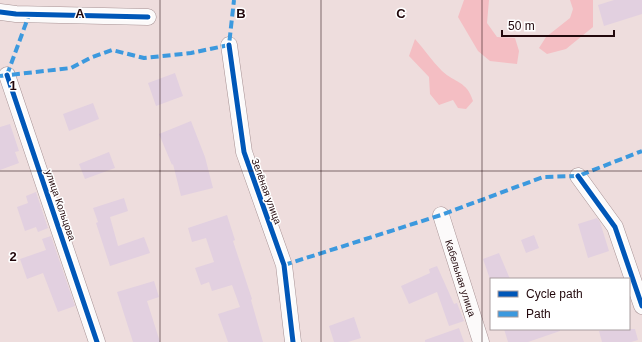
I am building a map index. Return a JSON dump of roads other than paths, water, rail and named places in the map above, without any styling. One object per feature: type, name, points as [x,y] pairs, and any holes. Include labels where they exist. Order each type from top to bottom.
[{"type":"street","points":[[0,12],[16,14],[148,17]]},
{"type":"street","name":"Зелёная улица","points":[[229,45],[244,152],[284,265],[293,342]]},
{"type":"street","name":"улица Кольцова","points":[[7,74],[97,342]]},
{"type":"street","points":[[578,176],[615,227],[642,306]]},
{"type":"street","name":"Кабельная улица","points":[[441,215],[481,342]]}]
